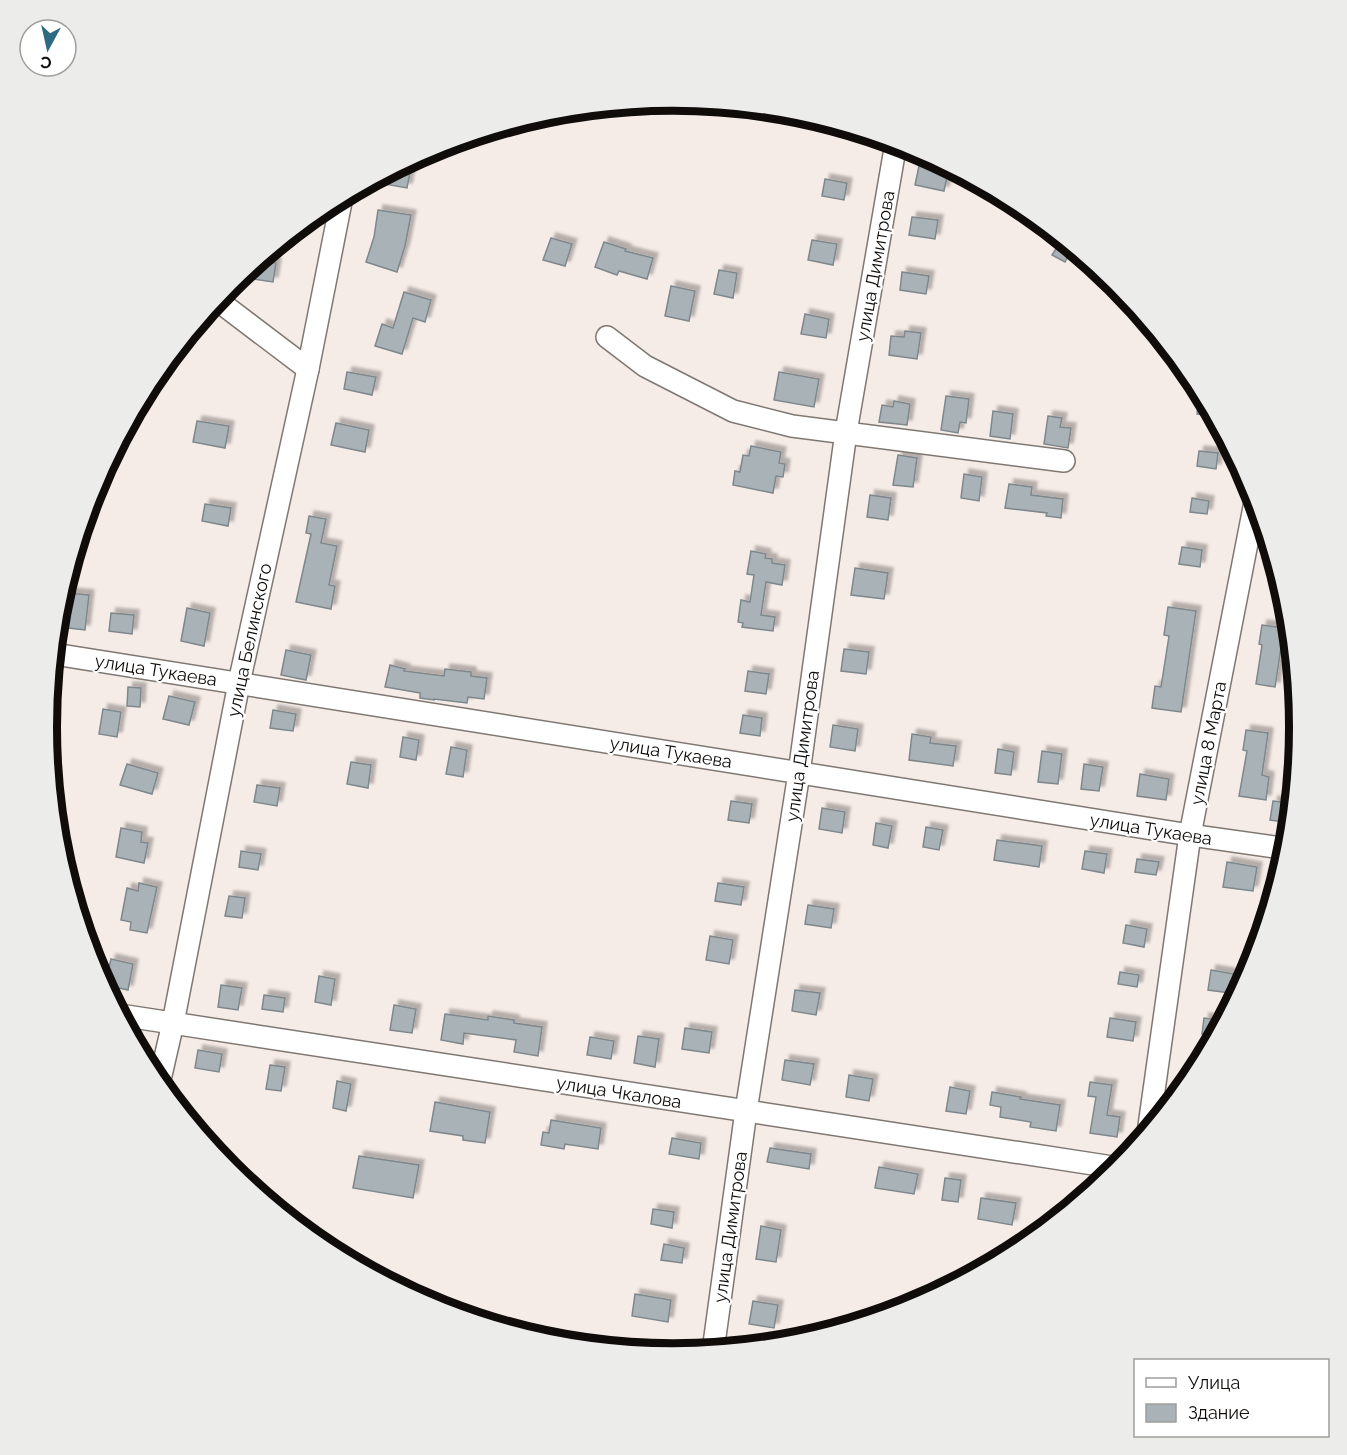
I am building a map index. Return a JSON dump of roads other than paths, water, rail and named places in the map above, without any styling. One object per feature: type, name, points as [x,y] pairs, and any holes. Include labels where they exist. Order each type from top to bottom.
[{"type":"street","name":"улица Димитрова","points":[[714,1343],[746,1111],[799,773],[846,432],[894,152]]},
{"type":"street","name":"улица Белинского","points":[[162,1071],[239,683],[308,369],[339,210]]},
{"type":"street","points":[[225,306],[308,369]]},
{"type":"street","points":[[607,337],[645,366],[733,411],[792,426],[1064,461]]},
{"type":"street","name":"улица 8 Марта","points":[[1150,1118],[1190,835],[1252,516]]},
{"type":"street","name":"улица Тукаева","points":[[61,655],[1278,848]]},
{"type":"street","name":"улица Чкалова","points":[[130,1017],[1106,1166]]}]
